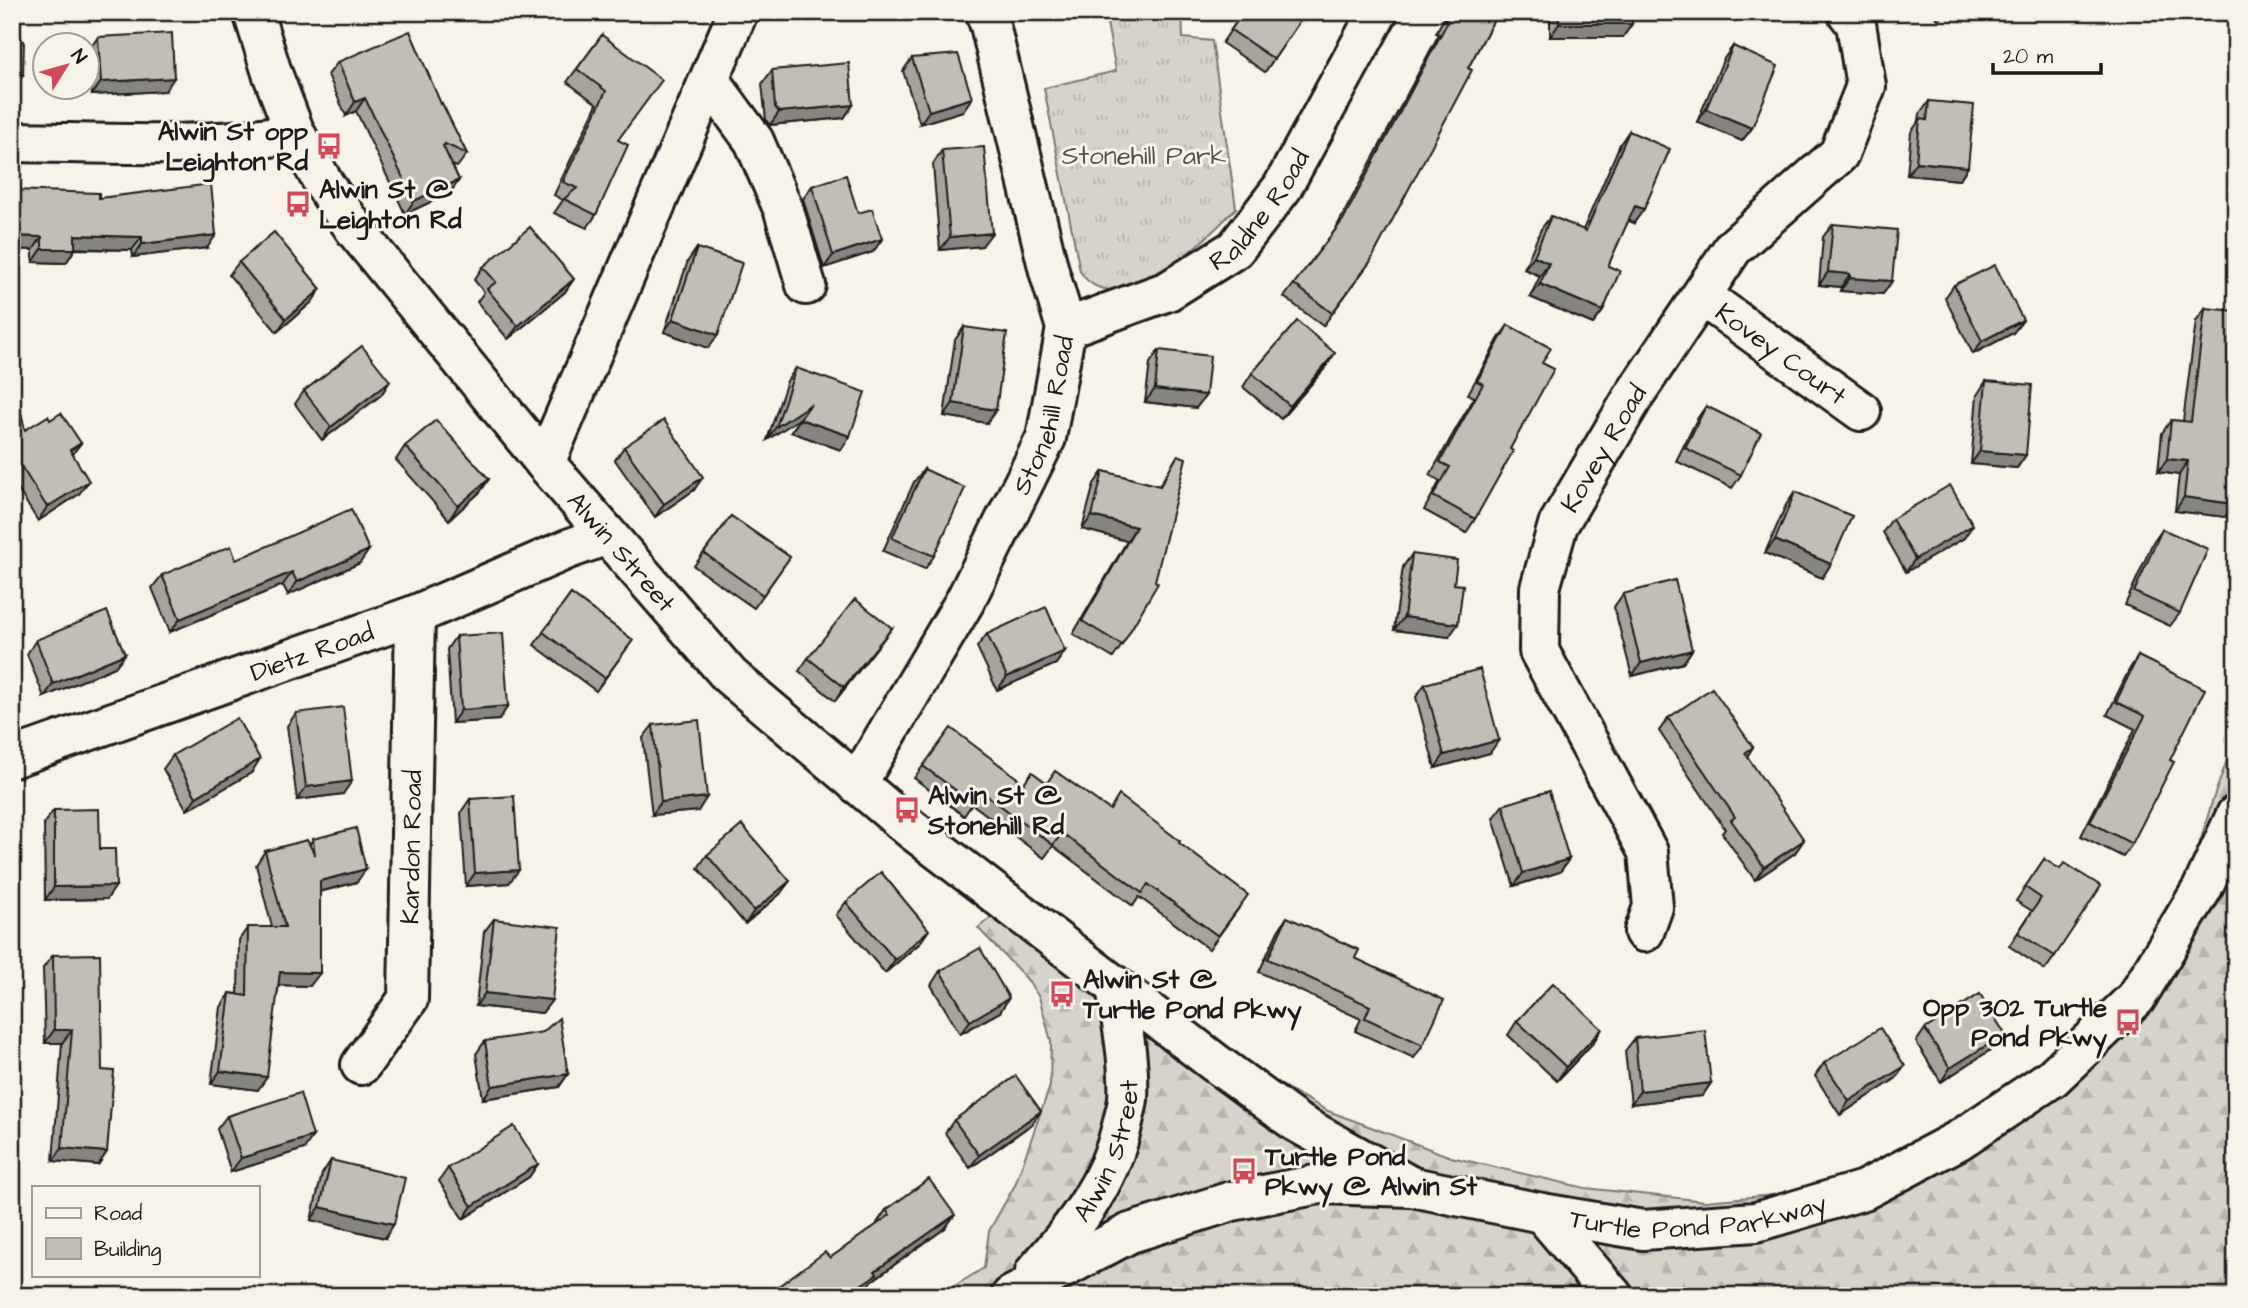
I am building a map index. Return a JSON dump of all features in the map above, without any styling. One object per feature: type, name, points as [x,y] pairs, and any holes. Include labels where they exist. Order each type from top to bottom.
[{"type":"street","name":"Alwin Street","points":[[253,12],[295,134],[356,231],[545,463],[730,676],[921,837],[1116,987],[1296,1122],[1412,1188]]},
{"type":"street","points":[[545,463],[738,12]]},
{"type":"street","name":"Stonehill Road","points":[[857,785],[965,601],[1046,438],[1066,328],[1049,271],[985,12]]},
{"type":"street","name":"Raldne Road","points":[[1066,328],[1168,292],[1235,249],[1282,188],[1378,12]]},
{"type":"street","name":"Kovey Road","points":[[1644,932],[1653,907],[1648,852],[1539,651],[1539,588],[1558,525],[1635,394],[1733,248],[1839,153],[1866,86],[1856,24],[1847,12]]},
{"type":"street","points":[[710,81],[754,141],[784,211],[806,285]]},
{"type":"street","points":[[12,142],[211,144],[295,134]]},
{"type":"street","name":"Kovey Court","points":[[1702,296],[1861,411]]},
{"type":"street","name":"Dietz Road","points":[[12,758],[415,615],[607,534]]},
{"type":"street","name":"Kardon Road","points":[[361,1065],[408,999],[415,615]]},
{"type":"street","name":"Turtle Pond Parkway","points":[[1014,1294],[1130,1233],[1223,1203],[1320,1184],[1412,1188],[1643,1230],[1756,1222],[1864,1190],[1959,1140],[2052,1078],[2136,998],[2202,889],[2236,815]]},
{"type":"street","name":"Alwin Street","points":[[1014,1294],[1071,1233],[1098,1191],[1118,1146],[1128,1102],[1126,1052],[1116,987]]},
{"type":"street","points":[[1542,1213],[1613,1296]]},
{"type":"green space","name":"Stonehill Park","points":[[1105,12],[1182,12],[1183,38],[1212,41],[1236,208],[1184,256],[1161,272],[1138,284],[1115,290],[1096,286],[1080,271],[1044,88],[1116,71]]},
{"type":"green space","points":[[2236,735],[2236,1296],[938,1296],[984,1268],[989,1231],[1015,1185],[1050,1086],[1051,1041],[1039,997],[1026,978],[978,928],[1020,893],[1222,1052],[1328,1111],[1451,1157],[1585,1188],[1705,1201],[1809,1192],[1995,1129],[2175,926],[2212,802]]},
{"type":"building","points":[[1243,12],[1306,12],[1274,59],[1231,30]]},
{"type":"building","points":[[1449,12],[1498,12],[1468,68],[1472,70],[1370,262],[1332,313],[1294,284],[1343,220],[1448,21],[1445,20]]},
{"type":"building","points":[[1559,12],[1632,12],[1632,24],[1559,24]]},
{"type":"building","points":[[410,31],[441,104],[467,154],[445,144],[443,146],[459,180],[414,201],[365,98],[355,102],[338,62]]},
{"type":"building","points":[[172,33],[174,78],[102,82],[102,37]]},
{"type":"building","points":[[602,35],[662,80],[618,140],[628,145],[596,215],[564,199],[577,188],[563,182],[606,91],[577,69]]},
{"type":"building","points":[[12,41],[24,41],[23,75],[12,75]]},
{"type":"building","points":[[1733,46],[1778,66],[1752,128],[1706,109]]},
{"type":"building","points":[[958,54],[972,98],[929,111],[912,58]]},
{"type":"building","points":[[849,63],[853,105],[779,112],[775,107],[772,70]]},
{"type":"building","points":[[1929,101],[1974,105],[1968,167],[1916,162],[1920,119],[1927,120]]},
{"type":"building","points":[[1629,131],[1670,149],[1644,209],[1635,206],[1608,266],[1620,271],[1603,311],[1540,284],[1549,263],[1534,256],[1551,216],[1586,231]]},
{"type":"building","points":[[984,147],[992,233],[950,237],[942,150]]},
{"type":"building","points":[[846,175],[858,213],[872,209],[882,239],[833,255],[812,186]]},
{"type":"building","points":[[211,184],[216,235],[142,244],[142,237],[75,235],[75,249],[42,249],[42,237],[12,236],[12,190],[99,193],[99,198]]},
{"type":"building","points":[[1833,224],[1897,230],[1892,281],[1850,278],[1850,274],[1828,272]]},
{"type":"building","points":[[530,227],[574,279],[518,326],[487,289],[496,282],[483,267]]},
{"type":"building","points":[[274,232],[321,289],[286,319],[239,262]]},
{"type":"building","points":[[697,248],[742,263],[718,335],[673,319]]},
{"type":"building","points":[[1995,265],[2023,320],[1982,341],[1954,285]]},
{"type":"building","points":[[2205,308],[2236,311],[2234,504],[2184,497],[2188,461],[2167,459],[2171,420],[2191,422]]},
{"type":"building","points":[[1297,321],[1335,353],[1290,406],[1252,373]]},
{"type":"building","points":[[1508,325],[1551,348],[1542,363],[1554,369],[1475,519],[1433,496],[1450,467],[1440,462],[1483,384],[1477,381]]},
{"type":"building","points":[[964,327],[1007,333],[996,410],[953,403]]},
{"type":"building","points":[[362,346],[390,381],[331,427],[304,391]]},
{"type":"building","points":[[1159,350],[1210,356],[1206,395],[1155,389]]},
{"type":"building","points":[[796,368],[865,392],[850,436],[800,419],[811,404],[776,427]]},
{"type":"building","points":[[12,375],[25,430],[48,416],[50,420],[61,413],[81,443],[70,450],[89,481],[47,507],[12,452]]},
{"type":"building","points":[[1986,381],[2032,385],[2026,455],[1980,451]]},
{"type":"building","points":[[1706,406],[1761,433],[1741,475],[1685,448]]},
{"type":"building","points":[[436,420],[489,479],[458,506],[405,446]]},
{"type":"building","points":[[664,420],[703,477],[664,504],[624,447]]},
{"type":"building","points":[[1178,455],[1186,458],[1155,581],[1158,583],[1122,645],[1082,621],[1136,527],[1092,516],[1103,471],[1160,486]]},
{"type":"building","points":[[924,469],[965,488],[934,556],[892,538]]},
{"type":"building","points":[[1950,485],[1973,525],[1915,559],[1892,519]]},
{"type":"building","points":[[1795,492],[1852,516],[1831,564],[1775,540]]},
{"type":"building","points":[[351,509],[369,550],[297,582],[292,572],[180,619],[162,575],[231,546],[236,560]]},
{"type":"building","points":[[731,516],[790,557],[763,595],[704,553]]},
{"type":"building","points":[[2162,529],[2208,549],[2180,613],[2134,592]]},
{"type":"building","points":[[1412,554],[1457,560],[1454,584],[1463,585],[1458,624],[1404,617]]},
{"type":"building","points":[[1675,580],[1692,650],[1641,663],[1623,594]]},
{"type":"building","points":[[571,594],[633,640],[605,678],[543,632]]},
{"type":"building","points":[[855,599],[892,628],[844,687],[808,658]]},
{"type":"building","points":[[1046,607],[1065,651],[1007,677],[987,634]]},
{"type":"building","points":[[107,611],[125,654],[53,684],[36,640]]},
{"type":"building","points":[[503,633],[508,706],[461,710],[456,636]]},
{"type":"building","points":[[2138,656],[2205,689],[2170,760],[2174,762],[2132,844],[2090,822],[2145,716],[2116,702]]},
{"type":"building","points":[[1480,669],[1499,740],[1444,755],[1425,684]]},
{"type":"building","points":[[1712,688],[1753,747],[1745,753],[1804,840],[1764,867],[1731,820],[1735,817],[1668,718]]},
{"type":"building","points":[[343,707],[352,781],[306,787],[296,713]]},
{"type":"building","points":[[237,718],[260,759],[196,797],[173,755]]},
{"type":"building","points":[[699,720],[707,797],[661,802],[653,725]]},
{"type":"building","points":[[951,728],[1024,783],[1032,772],[1047,783],[1055,771],[1110,810],[1119,795],[1248,895],[1218,936],[1148,884],[1142,893],[1062,833],[1053,845],[981,791],[973,803],[923,766]]},
{"type":"building","points":[[1549,791],[1569,859],[1523,873],[1503,805]]},
{"type":"building","points":[[514,796],[519,870],[475,873],[470,799]]},
{"type":"building","points":[[99,809],[100,849],[115,849],[116,886],[54,887],[54,810]]},
{"type":"building","points":[[742,825],[790,881],[754,911],[707,855]]},
{"type":"building","points":[[356,828],[366,869],[320,881],[320,973],[280,972],[267,1077],[220,1071],[230,993],[247,996],[248,927],[285,927],[265,851],[307,840],[315,855],[313,839]]},
{"type":"building","points":[[2044,859],[2060,869],[2064,863],[2101,886],[2055,956],[2018,933],[2041,898],[2025,887]]},
{"type":"building","points":[[881,872],[929,930],[895,960],[846,902]]},
{"type":"building","points":[[1287,917],[1359,950],[1355,958],[1444,1000],[1423,1045],[1365,1018],[1370,1006],[1268,959]]},
{"type":"building","points":[[494,919],[560,927],[552,1000],[485,993]]},
{"type":"building","points":[[980,948],[1009,998],[970,1021],[940,971]]},
{"type":"building","points":[[100,954],[102,1070],[114,1071],[107,1152],[62,1148],[72,1030],[54,1030],[53,955]]},
{"type":"building","points":[[1553,983],[1602,1029],[1566,1067],[1517,1021]]},
{"type":"building","points":[[1980,994],[2005,1034],[1950,1068],[1925,1029]]},
{"type":"building","points":[[559,1018],[568,1074],[492,1086],[485,1041],[543,1032]]},
{"type":"building","points":[[1880,1028],[1905,1066],[1849,1101],[1824,1063]]},
{"type":"building","points":[[1705,1030],[1711,1083],[1640,1091],[1635,1038]]},
{"type":"building","points":[[1016,1076],[1041,1111],[979,1155],[954,1120]]},
{"type":"building","points":[[300,1093],[313,1136],[241,1158],[227,1116]]},
{"type":"building","points":[[514,1126],[538,1164],[472,1206],[448,1168]]},
{"type":"building","points":[[12,1132],[18,1132],[20,1180],[12,1180]]},
{"type":"building","points":[[331,1160],[405,1178],[394,1224],[320,1207]]},
{"type":"building","points":[[929,1179],[955,1215],[875,1271],[877,1274],[845,1296],[765,1296],[825,1252],[830,1258],[890,1215],[886,1210]]},
{"type":"place","name":"Alwin St opp Leighton Rd","points":[[329,146]]},
{"type":"place","name":"Alwin St @ Leighton Rd","points":[[298,204]]},
{"type":"place","name":"Alwin St @ Stonehill Rd","points":[[907,810]]},
{"type":"place","name":"Alwin St @ Turtle Pond Pkwy","points":[[1062,994]]},
{"type":"place","name":"Opp 302 Turtle Pond Pkwy","points":[[2128,1022]]},
{"type":"place","name":"Turtle Pond Pkwy @ Alwin St","points":[[1244,1171]]}]
